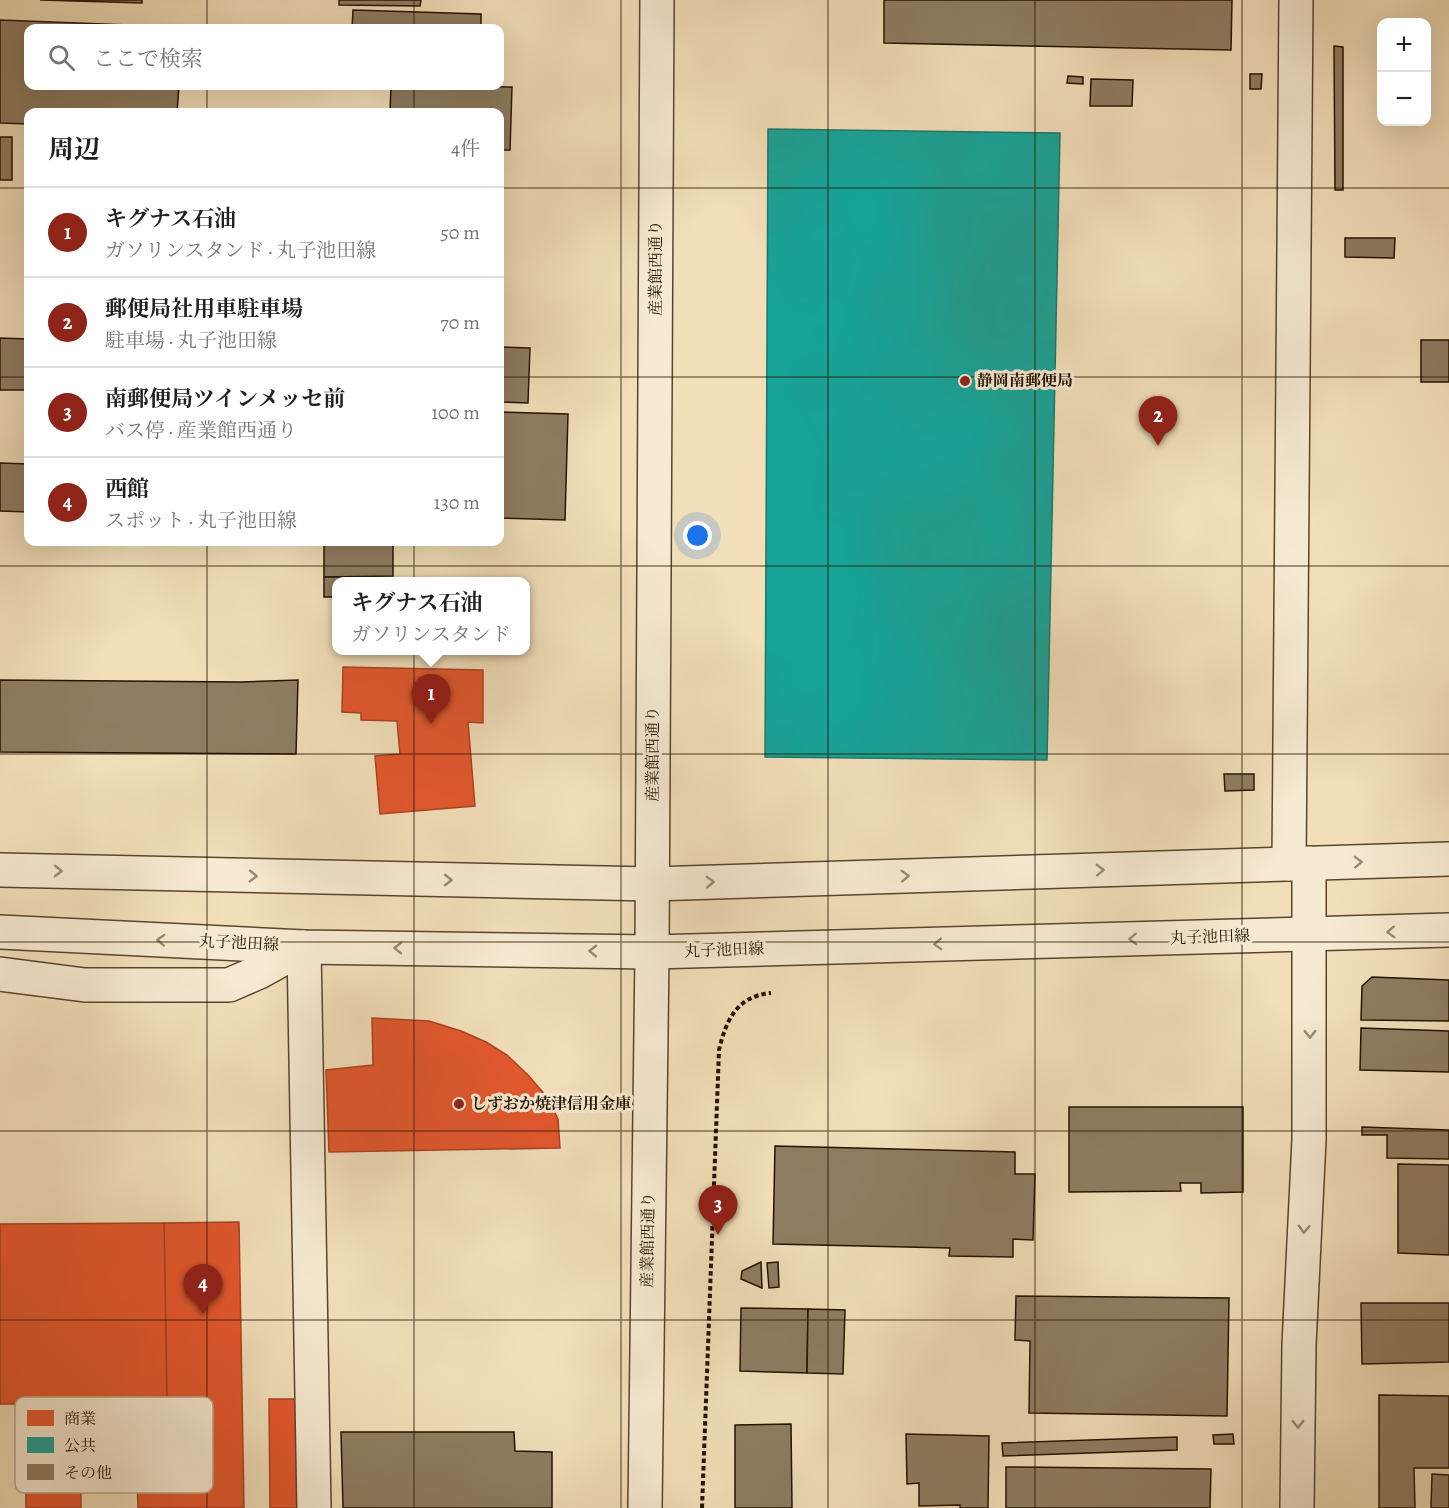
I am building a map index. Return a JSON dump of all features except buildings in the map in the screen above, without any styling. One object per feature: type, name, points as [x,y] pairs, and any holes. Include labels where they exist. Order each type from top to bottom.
[{"type":"street","name":"産業館西通り","points":[[645,1508],[652,952],[657,0]]},
{"type":"street","points":[[1296,0],[1299,864],[1309,935],[1310,976],[1309,1140],[1299,1345],[1298,1508]]},
{"type":"street","points":[[0,870],[652,884],[1449,859]]},
{"type":"street","name":"丸子池田線","points":[[0,932],[304,946],[652,952],[1449,930]]},
{"type":"street","points":[[0,974],[85,985],[229,985],[259,972],[304,946],[314,1508]]},
{"type":"path","points":[[702,1508],[719,1050],[724,1028],[734,1012],[745,1001],[774,993]]},
{"type":"place","name":"静岡南郵便局","points":[[965,381]]},
{"type":"place","name":"郵便局社用車駐車場","points":[[1158,446]]},
{"type":"place","name":"キグナス石油","points":[[431,724]]},
{"type":"place","name":"しずおか焼津信用金庫","points":[[459,1104]]},
{"type":"place","name":"南郵便局ツインメッセ前","points":[[718,1235]]},
{"type":"place","name":"西館","points":[[203,1314]]}]
